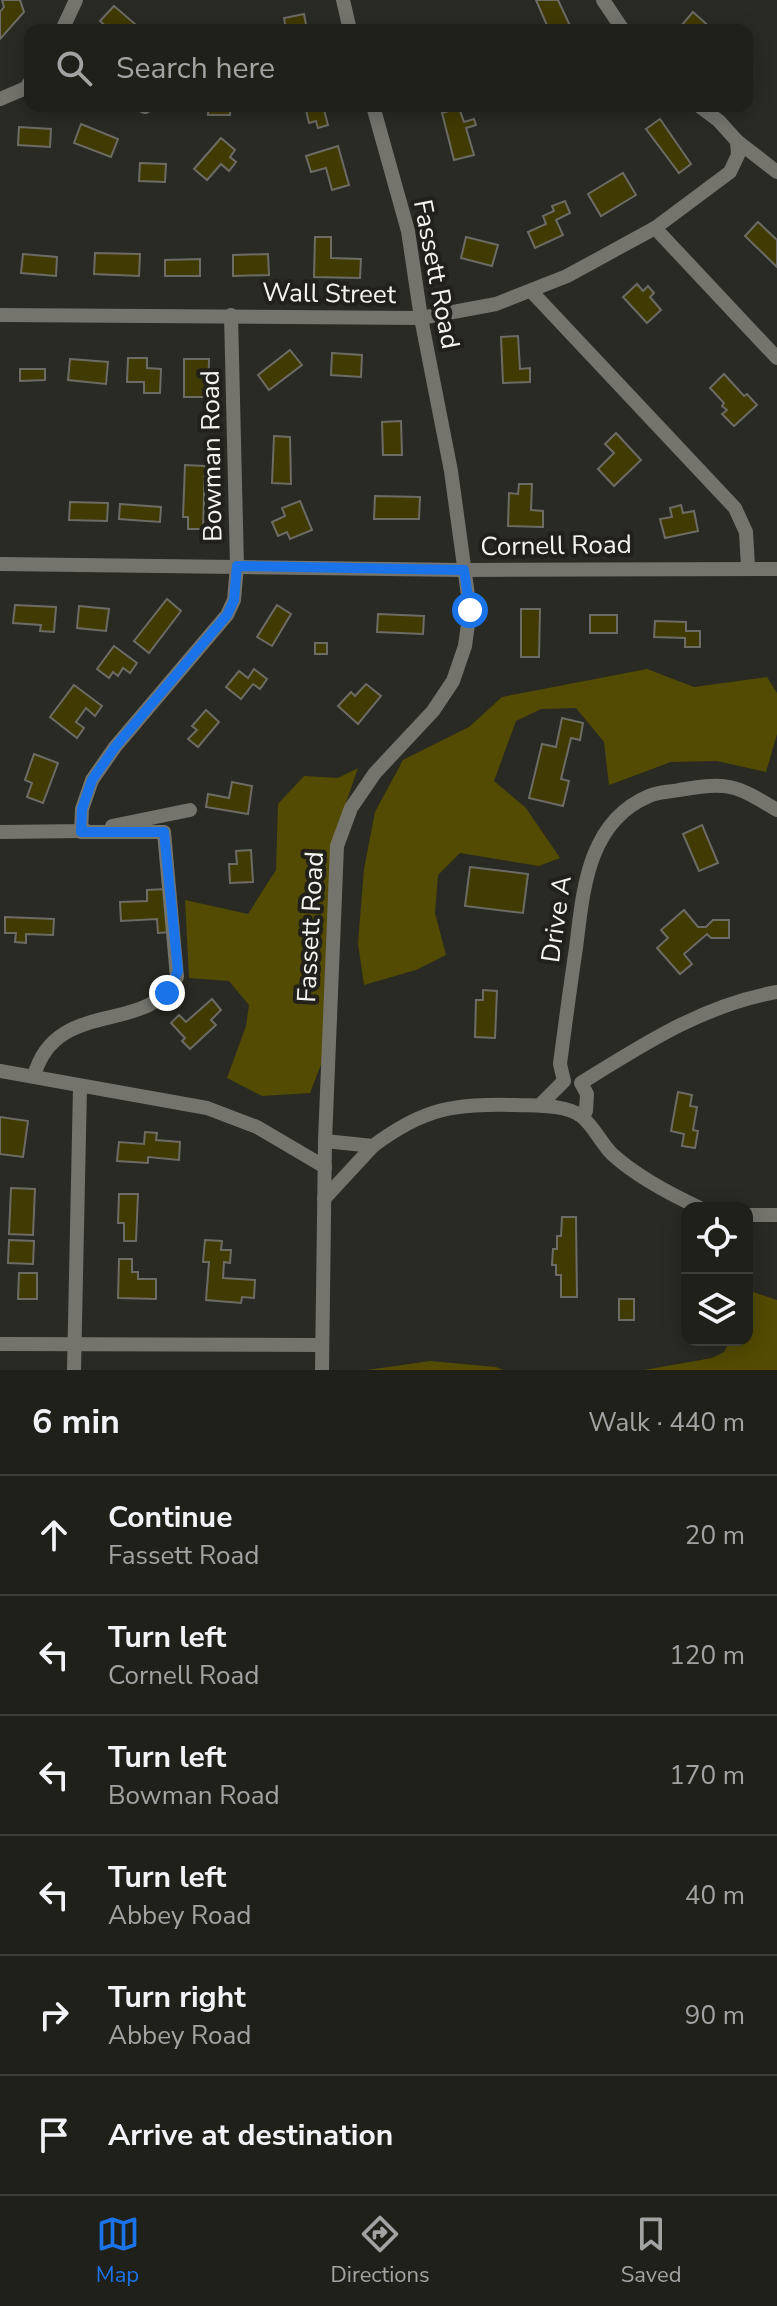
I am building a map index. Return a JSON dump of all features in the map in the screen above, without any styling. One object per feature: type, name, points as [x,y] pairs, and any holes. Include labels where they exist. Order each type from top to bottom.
[{"type":"street","points":[[65,24],[76,0]]},
{"type":"street","points":[[343,0],[349,24]]},
{"type":"street","points":[[603,0],[619,24]]},
{"type":"street","points":[[0,99],[24,89]]},
{"type":"street","name":"Fassett Road","points":[[322,1370],[325,1141],[337,846],[351,808],[375,773],[433,711],[453,681],[465,646],[470,610],[451,471],[421,318],[408,231],[375,112]]},
{"type":"street","points":[[707,112],[737,141],[777,172]]},
{"type":"street","name":"Wall Street","points":[[0,315],[421,318],[496,304],[567,276],[655,228],[730,172],[738,155],[737,141]]},
{"type":"street","points":[[655,228],[777,358]]},
{"type":"street","points":[[531,291],[735,508],[746,532],[748,567]]},
{"type":"street","name":"Bowman Road","points":[[81,832],[82,809],[92,780],[115,747],[227,615],[234,600],[237,566],[231,315]]},
{"type":"street","name":"Cornell Road","points":[[0,564],[464,570],[777,569]]},
{"type":"street","name":"Drive A","points":[[564,1081],[560,1064],[586,872],[602,837],[618,817],[651,795],[703,786],[716,784],[740,789],[760,797],[777,810]]},
{"type":"street","points":[[81,832],[190,810]]},
{"type":"street","points":[[0,832],[164,832],[178,971],[171,988],[156,1003],[81,1024],[57,1037],[39,1059],[34,1076]]},
{"type":"street","points":[[541,1104],[564,1081],[581,1083],[659,1034],[700,1014],[733,1001],[777,992]]},
{"type":"street","points":[[0,1071],[207,1108],[257,1127],[325,1167]]},
{"type":"street","points":[[580,1115],[586,1111],[587,1102],[587,1094],[581,1083]]},
{"type":"street","points":[[74,1370],[80,1087]]},
{"type":"street","points":[[324,1199],[373,1146],[392,1132],[429,1113],[455,1106],[541,1104],[580,1115],[613,1155],[687,1202]]},
{"type":"street","points":[[325,1141],[373,1146]]},
{"type":"street","points":[[753,1215],[777,1215]]},
{"type":"street","points":[[0,1344],[322,1345]]},
{"type":"shaded area","points":[[647,669],[694,687],[767,677],[777,693],[777,734],[766,772],[717,761],[671,762],[609,785],[604,742],[576,708],[541,709],[516,721],[494,781],[526,808],[560,858],[539,866],[460,853],[438,875],[435,913],[446,955],[416,970],[364,985],[358,943],[364,869],[375,812],[403,760],[469,727],[502,697]]},
{"type":"shaded area","points":[[358,768],[331,846],[324,1057],[310,1093],[262,1096],[227,1078],[246,1026],[249,1005],[229,981],[189,978],[185,900],[248,914],[276,870],[278,804],[304,776],[338,778]]},
{"type":"shaded area","points":[[753,1292],[777,1300],[777,1370],[644,1370],[712,1358],[724,1352],[727,1346],[753,1346]]},
{"type":"shaded area","points":[[430,1361],[496,1367],[503,1370],[367,1370]]},
{"type":"building","points":[[2,0],[20,0],[24,12],[0,39],[0,12],[4,7]]},
{"type":"building","points":[[536,0],[558,0],[569,24],[546,24]]},
{"type":"building","points":[[114,6],[135,24],[103,24],[100,21]]},
{"type":"building","points":[[693,12],[706,24],[683,24]]},
{"type":"building","points":[[304,14],[306,24],[285,24],[284,18]]},
{"type":"building","points":[[208,112],[230,112],[230,115],[208,115]]},
{"type":"building","points":[[306,112],[325,112],[328,125],[318,128],[316,121],[309,123]]},
{"type":"building","points":[[460,112],[464,122],[474,119],[476,125],[466,128],[474,155],[454,160],[442,113]]},
{"type":"building","points":[[660,119],[691,164],[679,173],[646,129]]},
{"type":"building","points":[[81,124],[118,139],[111,157],[74,143]]},
{"type":"building","points":[[19,127],[51,129],[50,147],[18,145]]},
{"type":"building","points":[[221,138],[235,150],[230,157],[236,162],[229,171],[221,164],[207,180],[194,169]]},
{"type":"building","points":[[338,146],[349,185],[332,190],[326,168],[311,172],[306,156]]},
{"type":"building","points":[[140,163],[166,164],[165,182],[139,181]]},
{"type":"building","points":[[623,173],[636,195],[601,216],[588,194]]},
{"type":"building","points":[[565,201],[570,213],[556,220],[563,235],[535,248],[528,232],[546,224],[543,216],[554,211],[552,206]]},
{"type":"building","points":[[758,222],[777,240],[777,267],[745,236]]},
{"type":"building","points":[[315,237],[331,237],[331,258],[361,259],[360,278],[314,277]]},
{"type":"building","points":[[466,237],[498,245],[492,266],[461,258]]},
{"type":"building","points":[[95,253],[140,254],[139,276],[94,274]]},
{"type":"building","points":[[23,254],[57,257],[56,276],[21,273]]},
{"type":"building","points":[[268,254],[269,275],[233,276],[233,255]]},
{"type":"building","points":[[200,259],[200,276],[165,276],[165,260]]},
{"type":"building","points":[[637,284],[643,291],[648,286],[654,293],[650,297],[661,310],[647,323],[623,297]]},
{"type":"building","points":[[518,336],[520,369],[530,368],[530,382],[503,383],[501,337]]},
{"type":"building","points":[[290,350],[302,365],[269,390],[258,375]]},
{"type":"building","points":[[332,353],[362,355],[361,377],[331,375]]},
{"type":"building","points":[[128,358],[147,358],[147,368],[161,369],[160,393],[144,393],[144,382],[127,382]]},
{"type":"building","points":[[70,359],[108,362],[106,384],[68,380]]},
{"type":"building","points":[[184,359],[209,359],[208,397],[184,397]]},
{"type":"building","points":[[20,369],[45,369],[45,380],[20,381]]},
{"type":"building","points":[[724,374],[757,405],[734,426],[722,414],[727,410],[722,406],[724,403],[710,388]]},
{"type":"building","points":[[401,421],[402,455],[383,455],[382,422]]},
{"type":"building","points":[[616,433],[641,460],[614,486],[598,469],[614,453],[605,444]]},
{"type":"building","points":[[274,436],[290,437],[291,484],[272,483]]},
{"type":"building","points":[[185,465],[205,466],[203,529],[188,529],[188,517],[183,517]]},
{"type":"building","points":[[519,484],[532,484],[531,510],[543,511],[543,527],[508,526],[509,493],[518,494]]},
{"type":"building","points":[[375,496],[420,497],[419,519],[374,519]]},
{"type":"building","points":[[300,501],[312,530],[290,539],[287,532],[278,536],[272,522],[285,516],[282,508]]},
{"type":"building","points":[[70,502],[108,503],[107,521],[69,520]]},
{"type":"building","points":[[120,504],[161,507],[160,522],[119,519]]},
{"type":"building","points":[[681,505],[683,513],[694,511],[698,531],[665,538],[660,519],[672,517],[670,508]]},
{"type":"building","points":[[167,599],[181,611],[149,653],[134,641]]},
{"type":"building","points":[[15,605],[56,607],[54,632],[40,631],[41,625],[13,623]]},
{"type":"building","points":[[277,605],[291,614],[272,646],[257,637]]},
{"type":"building","points":[[79,606],[109,609],[106,631],[77,628]]},
{"type":"building","points":[[521,609],[540,609],[539,657],[521,657]]},
{"type":"building","points":[[378,614],[424,616],[423,634],[377,632]]},
{"type":"building","points":[[590,615],[617,615],[617,633],[590,633]]},
{"type":"building","points":[[655,621],[686,622],[686,631],[700,631],[700,647],[685,647],[685,638],[654,637]]},
{"type":"building","points":[[315,643],[327,643],[327,654],[315,654]]},
{"type":"building","points":[[114,646],[137,663],[130,673],[123,668],[118,676],[113,672],[109,678],[97,669]]},
{"type":"building","points":[[254,669],[267,679],[260,689],[253,684],[241,699],[226,687],[239,671],[248,678]]},
{"type":"building","points":[[366,684],[381,696],[358,724],[338,706],[351,692],[355,696]]},
{"type":"building","points":[[74,685],[102,706],[95,716],[86,708],[76,722],[84,728],[77,738],[50,717]]},
{"type":"building","points":[[206,710],[219,722],[198,747],[188,739],[197,730],[192,726]]},
{"type":"building","points":[[562,718],[583,723],[580,740],[571,738],[561,779],[569,781],[563,806],[529,798],[542,744],[556,747]]},
{"type":"building","points":[[34,754],[58,763],[43,803],[27,797],[32,783],[25,780]]},
{"type":"building","points":[[232,782],[252,786],[248,814],[206,807],[208,794],[229,798]]},
{"type":"building","points":[[702,825],[718,863],[699,871],[683,834]]},
{"type":"building","points":[[251,850],[253,882],[230,883],[229,864],[237,864],[236,851]]},
{"type":"building","points":[[470,867],[528,874],[523,913],[465,906]]},
{"type":"building","points":[[166,889],[171,932],[158,933],[157,919],[121,921],[120,902],[147,901],[147,890]]},
{"type":"building","points":[[684,910],[698,927],[706,927],[713,920],[729,920],[729,938],[711,938],[707,934],[684,954],[692,964],[680,974],[657,948],[668,938],[661,930]]},
{"type":"building","points":[[5,917],[54,919],[53,935],[26,934],[26,943],[15,942],[16,933],[5,933]]},
{"type":"building","points":[[483,990],[497,991],[495,1038],[475,1037],[476,1000],[483,1000]]},
{"type":"building","points":[[212,999],[221,1010],[211,1020],[216,1025],[190,1049],[182,1041],[185,1038],[171,1023],[179,1015],[186,1022]]},
{"type":"building","points":[[678,1092],[692,1095],[690,1106],[697,1107],[693,1130],[698,1131],[695,1148],[682,1146],[684,1134],[671,1131]]},
{"type":"building","points":[[0,1117],[28,1121],[23,1157],[0,1154]]},
{"type":"building","points":[[145,1132],[157,1133],[156,1140],[180,1142],[179,1160],[148,1157],[148,1163],[117,1161],[119,1142],[144,1144]]},
{"type":"building","points":[[11,1188],[35,1189],[33,1235],[9,1234]]},
{"type":"building","points":[[119,1194],[138,1194],[136,1241],[124,1241],[124,1223],[118,1223]]},
{"type":"building","points":[[562,1217],[576,1217],[577,1297],[561,1297],[561,1275],[556,1275],[556,1265],[552,1265],[557,1236],[561,1236]]},
{"type":"building","points":[[9,1240],[34,1241],[33,1264],[8,1263]]},
{"type":"building","points":[[205,1240],[222,1241],[221,1250],[231,1250],[230,1263],[224,1262],[223,1278],[255,1280],[254,1298],[242,1297],[241,1303],[206,1300],[209,1262],[203,1262]]},
{"type":"building","points":[[119,1259],[132,1259],[132,1272],[138,1272],[138,1279],[156,1279],[156,1299],[118,1298]]},
{"type":"building","points":[[19,1273],[37,1273],[37,1299],[18,1299]]},
{"type":"building","points":[[619,1299],[634,1299],[634,1320],[619,1320]]},
{"type":"route","points":[[167,993],[178,971],[164,832],[81,832],[82,809],[92,780],[115,747],[227,615],[234,600],[237,566],[464,570],[470,610]]}]
